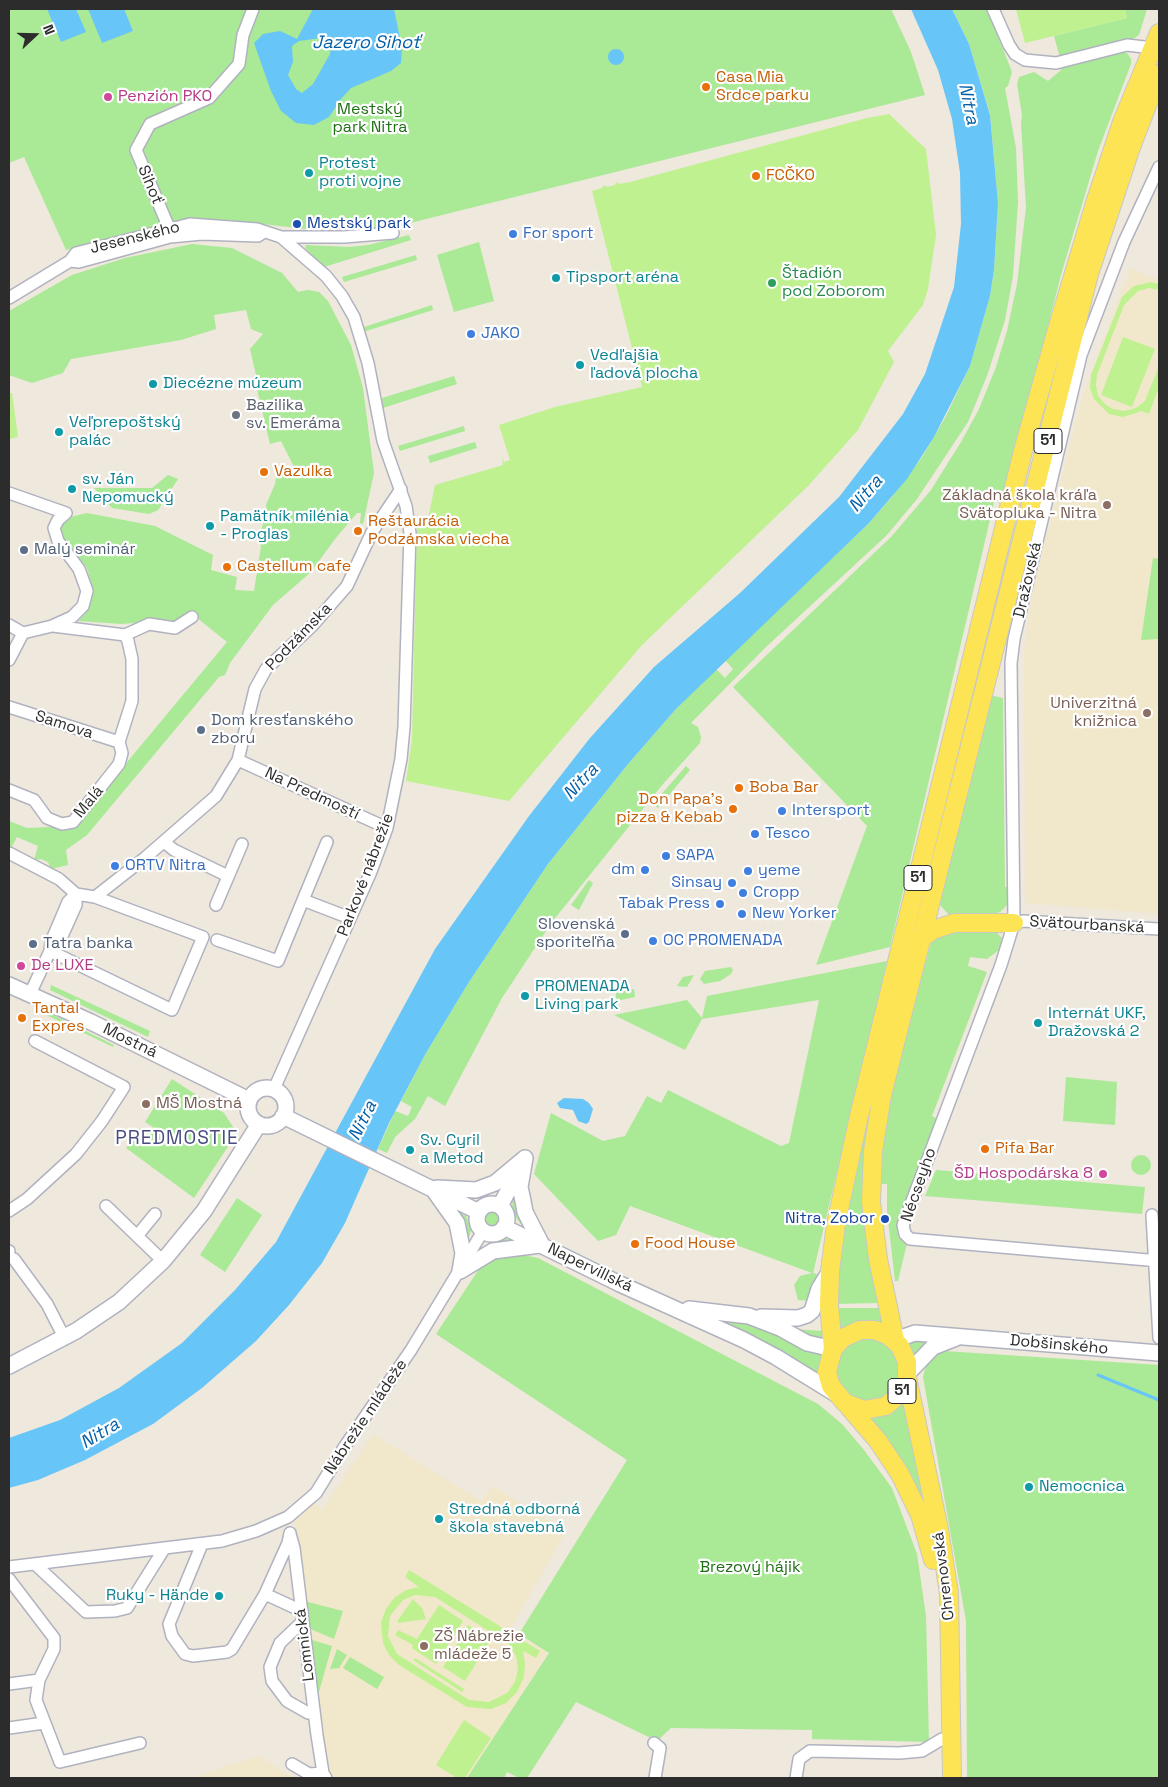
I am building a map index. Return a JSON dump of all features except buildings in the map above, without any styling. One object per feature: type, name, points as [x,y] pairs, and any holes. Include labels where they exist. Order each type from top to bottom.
[{"type":"main road","name":"51","points":[[1156,40],[1122,122],[1056,333],[1023,451],[905,955],[845,1175],[830,1271],[829,1305],[833,1349],[827,1372],[842,1400],[867,1410],[886,1406],[901,1393],[908,1375],[905,1355],[895,1340],[872,1221],[872,1151],[905,955],[920,939],[1089,274],[1130,150],[1159,74]]},
{"type":"main road","points":[[931,894],[940,912],[954,923]]},
{"type":"main road","points":[[920,939],[933,930],[954,923],[1014,923]]},
{"type":"main road","points":[[833,1349],[846,1336],[860,1330],[878,1331],[895,1340]]},
{"type":"main road","name":"Chrenovská","points":[[908,1375],[939,1529],[949,1593],[952,1778]]},
{"type":"main road","name":"Chrenovská","points":[[842,1400],[869,1428],[913,1499],[925,1529],[932,1555],[940,1613],[943,1778]]},
{"type":"street","name":"Sihoť","points":[[169,233],[136,150],[150,124],[209,98],[239,64],[243,35],[253,9]]},
{"type":"street","points":[[993,9],[1009,45],[1015,54],[1025,60],[1056,63],[1127,45],[1156,40]]},
{"type":"street","name":"Dražovská","points":[[1014,923],[1010,663],[1014,639],[1081,354],[1124,242],[1159,167]]},
{"type":"street","name":"Jesenského","points":[[9,298],[70,261],[79,262],[169,233],[190,224],[257,229],[281,236],[344,237],[393,233]]},
{"type":"street","points":[[281,236],[326,276],[354,317],[368,363],[383,441],[401,489]]},
{"type":"street","name":"Parkové nábrežie","points":[[274,1089],[350,918],[387,828],[400,766],[404,727],[409,515],[401,489]]},
{"type":"street","name":"Podzámska","points":[[95,896],[164,842],[216,796],[238,760],[255,689],[266,670],[312,626],[347,586],[372,532],[401,489]]},
{"type":"street","points":[[9,493],[66,513],[58,520],[54,528],[58,541],[79,569],[85,583],[86,600],[72,617],[52,626],[23,633],[9,625]]},
{"type":"street","points":[[52,626],[125,635],[149,624],[175,628],[192,617]]},
{"type":"street","points":[[9,660],[23,633]]},
{"type":"street","points":[[119,742],[132,701],[134,684],[132,659],[125,635]]},
{"type":"street","name":"Samova","points":[[9,707],[119,742]]},
{"type":"street","name":"Malá","points":[[9,790],[34,800],[47,818],[62,824],[73,822],[119,764],[122,753],[119,742]]},
{"type":"street","name":"Na Predmostí","points":[[238,760],[387,828]]},
{"type":"street","points":[[164,842],[174,850],[228,876]]},
{"type":"street","points":[[217,940],[278,961],[327,842]]},
{"type":"street","points":[[216,905],[242,844]]},
{"type":"street","points":[[9,853],[59,879],[76,894],[95,896],[203,936],[172,1010],[50,951]]},
{"type":"street","points":[[30,994],[50,951],[51,942],[68,902],[76,894]]},
{"type":"street","points":[[302,900],[350,918]]},
{"type":"street","name":"Svätourbanská","points":[[1014,923],[1023,921],[1159,929]]},
{"type":"street","name":"Nécseyho","points":[[1014,923],[998,975],[903,1225],[905,1234],[910,1239],[1157,1260]]},
{"type":"street","name":"Mostná","points":[[9,985],[91,1022],[249,1100]]},
{"type":"street","points":[[9,1210],[38,1190],[76,1154],[102,1121],[124,1087],[35,1041]]},
{"type":"street","points":[[265,1088],[274,1089],[285,1101],[283,1116],[272,1125],[259,1124],[250,1115],[249,1100],[258,1090],[265,1088]]},
{"type":"street","points":[[283,1116],[478,1212]]},
{"type":"street","points":[[9,1366],[64,1338],[119,1302],[163,1261],[204,1212],[259,1124]]},
{"type":"street","points":[[430,1187],[476,1190],[495,1183],[526,1158]]},
{"type":"street","points":[[500,1206],[526,1158]]},
{"type":"street","points":[[460,1271],[493,1251],[542,1245],[524,1207],[520,1187],[526,1158]]},
{"type":"street","points":[[430,1187],[457,1223],[463,1253],[460,1271]]},
{"type":"street","points":[[486,1205],[500,1206],[506,1216],[504,1227],[494,1234],[483,1231],[477,1222],[478,1212],[486,1205]]},
{"type":"street","points":[[106,1206],[163,1261]]},
{"type":"street","points":[[137,1236],[155,1214]]},
{"type":"street","points":[[1152,1215],[1157,1260],[1159,1338]]},
{"type":"street","name":"Napervillská","points":[[504,1227],[776,1357],[842,1400]]},
{"type":"street","name":"Nábrežie mládeže","points":[[9,1567],[202,1544],[242,1535],[288,1517],[316,1493],[345,1446],[411,1350],[483,1231]]},
{"type":"street","points":[[11,1254],[47,1304],[64,1338]]},
{"type":"street","points":[[749,1316],[798,1318],[807,1315],[812,1311],[819,1289],[830,1271]]},
{"type":"street","name":"Napervillská","points":[[676,1308],[749,1316],[780,1328],[807,1343],[833,1349]]},
{"type":"street","name":"Dobšinského","points":[[895,1340],[914,1333],[1159,1353]]},
{"type":"street","name":"Dobšinského","points":[[908,1375],[933,1347],[959,1337]]},
{"type":"street","name":"Lomnická","points":[[288,1517],[294,1548],[314,1713],[325,1775],[309,1774],[292,1764]]},
{"type":"street","points":[[202,1544],[169,1624],[170,1633],[186,1654],[193,1656],[227,1652],[247,1626],[265,1594],[288,1543],[290,1533]]},
{"type":"street","points":[[36,1565],[86,1612],[115,1611],[127,1608],[164,1549]]},
{"type":"street","points":[[9,1579],[54,1638],[54,1650],[39,1680],[36,1700],[60,1762],[140,1743]]},
{"type":"street","points":[[265,1594],[302,1616],[280,1643],[270,1667],[272,1681],[287,1701],[308,1713],[314,1713]]},
{"type":"street","points":[[9,1684],[39,1680]]},
{"type":"street","points":[[9,1728],[44,1723]]},
{"type":"street","points":[[796,1778],[799,1759],[810,1751],[899,1753],[922,1751],[942,1739]]},
{"type":"street","points":[[654,1743],[660,1748],[655,1778]]},
{"type":"shaded area","points":[[1130,268],[1159,280],[1159,914],[1025,903],[1024,650],[1032,593],[1083,395]]},
{"type":"shaded area","name":"ZŠ Nábrežie mládeže 5","points":[[373,1434],[481,1501],[493,1486],[566,1532],[511,1628],[549,1652],[467,1778],[331,1778],[324,1765],[295,1521],[314,1504],[323,1509]]},
{"type":"shaded area","points":[[259,1756],[294,1778],[199,1778],[199,1775]]},
{"type":"green space","name":"Mestský park Nitra","points":[[9,9],[891,9],[911,52],[925,95],[386,229],[305,229],[246,222],[173,221],[66,250],[24,157],[9,163]]},
{"type":"green space","points":[[952,9],[987,9],[1012,72],[1008,86],[1005,88],[1016,148],[1018,202],[1013,276],[1005,320],[987,376],[968,422],[917,499],[887,535],[766,647],[691,723],[698,727],[701,737],[700,743],[663,784],[552,922],[502,998],[445,1106],[428,1096],[415,1119],[395,1137],[387,1153],[378,1149],[395,1111],[408,1116],[412,1107],[401,1101],[426,1053],[469,982],[548,864],[628,764],[676,709],[716,669],[725,678],[733,669],[725,660],[869,523],[892,497],[922,457],[945,418],[970,366],[990,296],[994,270],[998,203],[990,114],[969,44]]},
{"type":"green space","points":[[1016,9],[1125,9],[1127,18],[1025,43]]},
{"type":"green space","points":[[1125,9],[1147,9],[1139,35],[1113,52],[1127,53],[1131,59],[1131,64],[1098,151],[1061,275],[1002,507],[995,498],[890,947],[816,965],[867,826],[733,687],[891,537],[931,490],[961,442],[979,409],[996,367],[1007,331],[1017,284],[1026,207],[1022,115],[1017,84],[1019,77],[1034,72],[1048,81],[1061,70],[1062,65],[1054,36],[1127,18]]},
{"type":"green space","points":[[889,114],[926,149],[936,235],[928,289],[923,305],[888,351],[894,362],[858,430],[809,485],[642,645],[509,801],[406,781],[412,739],[417,524],[428,519],[435,485],[503,465],[502,457],[504,462],[510,460],[499,425],[555,407],[642,387],[592,191],[602,188],[604,185],[607,187],[615,185],[616,182],[619,184],[630,182],[867,118]]},
{"type":"green space","points":[[409,235],[411,240],[324,267],[305,248],[306,245],[349,247],[368,245]]},
{"type":"green space","points":[[479,242],[494,301],[454,312],[437,255]]},
{"type":"green space","points":[[192,244],[232,248],[282,273],[298,292],[308,290],[319,292],[328,301],[351,345],[363,388],[374,473],[363,524],[360,523],[361,513],[357,513],[311,572],[273,605],[230,663],[225,675],[219,677],[87,835],[66,850],[68,865],[51,869],[48,862],[41,859],[34,860],[38,846],[17,837],[9,852],[9,821],[27,828],[74,826],[227,642],[192,614],[173,625],[148,622],[122,624],[78,621],[85,614],[94,591],[86,566],[64,540],[59,527],[70,517],[87,513],[155,526],[213,555],[211,570],[237,577],[235,590],[254,591],[261,546],[257,540],[267,514],[266,505],[275,484],[278,468],[294,467],[281,441],[270,444],[257,389],[262,386],[256,375],[250,349],[263,334],[251,329],[246,310],[214,315],[216,329],[181,340],[71,359],[63,373],[32,383],[9,375],[9,311],[72,275],[125,258]]},
{"type":"green space","points":[[416,255],[417,260],[344,282],[342,277]]},
{"type":"green space","points":[[1151,282],[1159,284],[1159,290],[1149,288],[1138,291],[1124,305],[1097,375],[1096,385],[1098,396],[1106,405],[1113,409],[1124,411],[1136,408],[1145,401],[1159,366],[1159,387],[1149,414],[1142,411],[1123,417],[1109,414],[1094,399],[1090,388],[1091,375],[1122,297],[1134,286]]},
{"type":"green space","points":[[432,305],[433,310],[363,332],[361,328]]},
{"type":"green space","points":[[1123,337],[1155,349],[1132,407],[1101,395]]},
{"type":"green space","points":[[454,376],[457,384],[383,408],[382,398]]},
{"type":"green space","points":[[9,393],[12,393],[18,437],[9,439]]},
{"type":"green space","points":[[464,426],[465,431],[400,451],[398,446]]},
{"type":"green space","points":[[475,442],[477,448],[430,463],[428,456]]},
{"type":"green space","points":[[168,475],[178,479],[158,510],[149,514],[112,508],[94,488],[152,488]]},
{"type":"green space","points":[[1153,558],[1159,559],[1159,639],[1141,640]]},
{"type":"green space","points":[[989,695],[1003,698],[1005,887],[1009,887],[1009,897],[1007,905],[1000,912],[987,916],[948,914],[940,905],[940,887]]},
{"type":"green space","points":[[686,766],[690,770],[658,808],[653,804]]},
{"type":"green space","points":[[589,880],[593,883],[579,910],[571,905]]},
{"type":"green space","points":[[987,930],[997,933],[1002,938],[999,950],[987,959],[970,957],[968,966],[987,972],[932,1116],[938,1119],[903,1206],[897,1230],[899,1238],[907,1243],[898,1281],[895,1281],[887,1211],[887,1184],[882,1184],[882,1131],[897,1066],[932,939],[941,933]]},
{"type":"green space","points":[[887,961],[813,1273],[817,1274],[811,1301],[798,1300],[794,1285],[800,1276],[812,1273],[630,1206],[616,1235],[598,1241],[534,1174],[551,1113],[603,1141],[625,1136],[647,1096],[661,1103],[668,1090],[781,1146],[789,1143],[819,1000],[702,1019],[685,1050],[614,1015],[687,1000],[702,1018],[707,996]]},
{"type":"green space","points":[[731,967],[733,970],[731,974],[720,981],[704,984],[700,979],[705,971]]},
{"type":"green space","points":[[694,975],[687,987],[677,986],[683,977]]},
{"type":"green space","points":[[51,985],[150,1031],[148,1037],[50,990]]},
{"type":"green space","points":[[634,989],[635,997],[616,1001],[616,992]]},
{"type":"green space","points":[[43,1010],[114,1045],[113,1047],[42,1013]]},
{"type":"green space","points":[[1066,1077],[1117,1082],[1115,1125],[1063,1121]]},
{"type":"green space","points":[[172,1079],[224,1113],[237,1133],[194,1198],[126,1148],[140,1128],[149,1134],[153,1127],[145,1122]]},
{"type":"green space","points":[[867,1113],[871,1114],[863,1177],[864,1215],[879,1303],[834,1304],[837,1262]]},
{"type":"green space","points":[[1141,1155],[1148,1158],[1151,1165],[1148,1172],[1141,1175],[1134,1172],[1131,1165],[1134,1158]]},
{"type":"green space","points":[[936,1170],[1145,1187],[1142,1214],[925,1196]]},
{"type":"green space","points":[[517,1188],[534,1235],[522,1226],[513,1213],[512,1200]]},
{"type":"green space","points":[[237,1198],[262,1215],[225,1272],[200,1255]]},
{"type":"green space","points":[[454,1209],[466,1216],[472,1228],[466,1247]]},
{"type":"green space","points":[[489,1211],[495,1211],[500,1216],[498,1225],[489,1227],[484,1222],[484,1216]]},
{"type":"green space","name":"Brezový hájik","points":[[504,1238],[520,1242],[493,1249],[538,1258],[818,1404],[842,1424],[864,1450],[892,1488],[917,1554],[926,1616],[929,1742],[812,1739],[812,1730],[671,1728],[657,1741],[576,1702],[527,1778],[519,1778],[507,1772],[504,1778],[467,1778],[549,1653],[519,1634],[627,1460],[436,1334],[491,1251],[482,1249],[489,1243]]},
{"type":"green space","points":[[834,1308],[880,1308],[884,1325],[854,1323],[836,1332]]},
{"type":"green space","points":[[721,1321],[770,1327],[822,1349],[823,1378],[720,1324]]},
{"type":"green space","points":[[793,1329],[823,1331],[823,1340],[811,1339]]},
{"type":"green space","points":[[866,1336],[887,1342],[900,1358],[901,1382],[887,1400],[852,1401],[837,1384],[835,1363],[839,1353],[846,1345]]},
{"type":"green space","points":[[906,1338],[929,1341],[915,1359]]},
{"type":"green space","points":[[944,1351],[1159,1365],[1159,1778],[967,1778],[966,1621],[923,1377],[927,1361],[935,1354]]},
{"type":"green space","points":[[906,1397],[928,1507],[923,1508],[868,1419]]},
{"type":"green space","points":[[409,1570],[540,1651],[536,1658],[523,1651],[524,1677],[517,1692],[506,1703],[491,1709],[467,1707],[399,1665],[389,1655],[383,1643],[381,1622],[386,1609],[394,1598],[406,1590],[419,1587],[405,1577]],"holes":[[[415,1595],[435,1597],[509,1644],[516,1656],[518,1669],[515,1682],[507,1693],[489,1702],[469,1700],[397,1654],[388,1636],[390,1616],[403,1600]]]},
{"type":"green space","points":[[413,1599],[422,1608],[426,1619],[398,1623],[398,1620]]},
{"type":"green space","points":[[304,1601],[343,1611],[334,1639],[308,1628]]},
{"type":"green space","points":[[439,1605],[463,1621],[436,1664],[412,1648],[413,1645],[395,1635],[398,1630],[417,1639]]},
{"type":"green space","points":[[468,1625],[491,1639],[465,1681],[443,1667]]},
{"type":"green space","points":[[309,1639],[332,1646],[318,1695]]},
{"type":"green space","points":[[337,1649],[347,1655],[339,1668],[330,1669]]},
{"type":"green space","points":[[350,1657],[384,1677],[377,1689],[343,1668]]},
{"type":"green space","points":[[415,1658],[464,1689],[462,1692],[413,1660]]},
{"type":"green space","points":[[464,1720],[491,1738],[465,1778],[457,1778],[436,1765]]},
{"type":"water","points":[[47,9],[76,9],[86,32],[61,42]]},
{"type":"water","points":[[88,9],[124,9],[133,31],[102,43]]},
{"type":"water","name":"Jazero Sihoť","points":[[313,9],[394,9],[402,48],[401,63],[391,71],[351,88],[329,117],[314,125],[296,123],[281,111],[271,91],[254,43],[263,34],[280,31],[297,39]],"holes":[[[329,37],[332,42],[330,54],[313,84],[302,93],[296,89],[288,75],[293,62],[292,46],[299,41]]]},
{"type":"water","name":"Nitra","points":[[911,9],[952,9],[969,44],[990,115],[998,203],[994,270],[990,296],[970,366],[934,437],[907,479],[869,523],[676,709],[628,764],[548,864],[469,982],[426,1053],[389,1123],[345,1223],[322,1263],[289,1305],[256,1341],[202,1388],[153,1424],[85,1460],[38,1480],[9,1488],[9,1438],[60,1420],[119,1388],[182,1343],[235,1290],[276,1242],[435,949],[529,816],[590,738],[654,667],[740,593],[839,497],[903,414],[925,374],[954,287],[961,224],[960,173],[952,119],[938,70]]},
{"type":"water","points":[[616,49],[624,57],[616,65],[608,57]]},
{"type":"water","points":[[564,1098],[583,1099],[589,1103],[593,1109],[589,1122],[586,1124],[578,1121],[573,1110],[560,1108],[557,1103]]},
{"type":"waterway","points":[[1098,1375],[1159,1400]]},
{"type":"place","name":"Casa Mia Srdce parku","points":[[706,87]]},
{"type":"place","name":"Penzión PKO","points":[[108,97]]},
{"type":"place","name":"Protest proti vojne","points":[[309,173]]},
{"type":"place","name":"FCČKO","points":[[756,176]]},
{"type":"place","name":"Mestský park","points":[[297,224]]},
{"type":"place","name":"For sport","points":[[513,234]]},
{"type":"place","name":"Tipsport aréna","points":[[556,278]]},
{"type":"place","name":"Štadión pod Zoborom","points":[[772,283]]},
{"type":"place","name":"JAKO","points":[[471,334]]},
{"type":"place","name":"Vedľajšia ľadová plocha","points":[[580,365]]},
{"type":"place","name":"Diecézne múzeum","points":[[153,384]]},
{"type":"place","name":"Bazilika sv. Emeráma","points":[[236,415]]},
{"type":"place","name":"Veľprepoštský palác","points":[[59,432]]},
{"type":"place","name":"Vazulka","points":[[264,472]]},
{"type":"place","name":"sv. Ján Nepomucký","points":[[72,489]]},
{"type":"place","name":"Základná škola kráľa Svätopluka - Nitra","points":[[1107,505]]},
{"type":"place","name":"Pamätník milénia - Proglas","points":[[210,526]]},
{"type":"place","name":"Reštaurácia Podzámska viecha","points":[[358,531]]},
{"type":"place","name":"Malý seminár","points":[[24,550]]},
{"type":"place","name":"Castellum cafe","points":[[227,567]]},
{"type":"place","name":"Univerzitná knižnica","points":[[1147,713]]},
{"type":"place","name":"Dom kresťanského zboru","points":[[201,730]]},
{"type":"place","name":"Boba Bar","points":[[739,788]]},
{"type":"place","name":"Don Papa's pizza & Kebab","points":[[733,809]]},
{"type":"place","name":"Intersport","points":[[782,811]]},
{"type":"place","name":"Tesco","points":[[755,834]]},
{"type":"place","name":"SAPA","points":[[666,856]]},
{"type":"place","name":"ORTV Nitra","points":[[115,866]]},
{"type":"place","name":"dm","points":[[645,870]]},
{"type":"place","name":"yeme","points":[[748,871]]},
{"type":"place","name":"Sinsay","points":[[732,883]]},
{"type":"place","name":"Cropp","points":[[743,893]]},
{"type":"place","name":"Tabak Press","points":[[720,904]]},
{"type":"place","name":"New Yorker","points":[[742,914]]},
{"type":"place","name":"Slovenská sporiteľňa","points":[[625,934]]},
{"type":"place","name":"OC PROMENADA","points":[[653,941]]},
{"type":"place","name":"Tatra banka","points":[[33,944]]},
{"type":"place","name":"De LUXE","points":[[21,966]]},
{"type":"place","name":"PROMENADA Living park","points":[[525,996]]},
{"type":"place","name":"Tantal Expres","points":[[22,1018]]},
{"type":"place","name":"Internát UKF, Dražovská 2","points":[[1038,1023]]},
{"type":"place","name":"MŠ Mostná","points":[[146,1104]]},
{"type":"place","name":"Pifa Bar","points":[[985,1149]]},
{"type":"place","name":"Sv. Cyril a Metod","points":[[410,1150]]},
{"type":"place","name":"ŠD Hospodárska 8","points":[[1103,1174]]},
{"type":"place","name":"Nitra, Zobor","points":[[885,1219]]},
{"type":"place","name":"Food House","points":[[635,1244]]},
{"type":"place","name":"Nemocnica","points":[[1029,1487]]},
{"type":"place","name":"Stredná odborná škola stavebná","points":[[439,1519]]},
{"type":"place","name":"Ruky - Hände","points":[[219,1596]]},
{"type":"place","name":"ZŠ Nábrežie mládeže 5","points":[[424,1646]]},
{"type":"district","name":"PREDMOSTIE","points":[[177,1139]]}]
